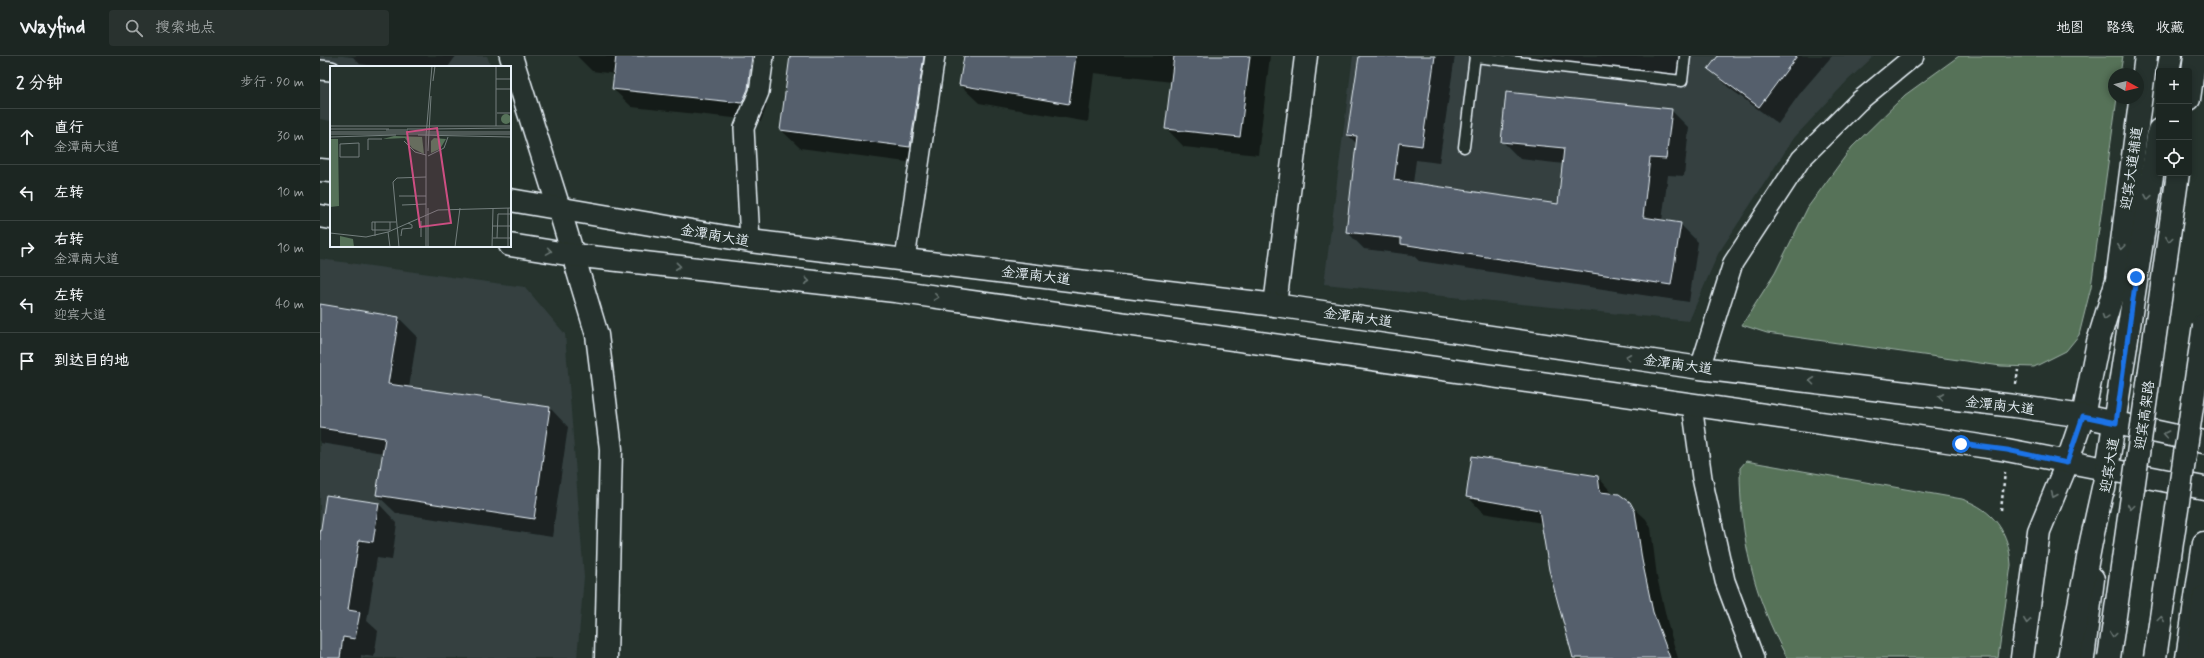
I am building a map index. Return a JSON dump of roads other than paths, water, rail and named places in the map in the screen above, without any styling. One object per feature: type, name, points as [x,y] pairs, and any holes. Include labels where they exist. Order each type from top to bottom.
[{"type":"main road","points":[[511,56],[597,335],[611,449],[606,658]]},
{"type":"main road","points":[[1275,304],[1306,56]]},
{"type":"main road","name":"迎宾大道辅道","points":[[2022,658],[2039,531],[2067,463],[2083,416],[2098,342],[2116,280],[2146,56]]},
{"type":"main road","points":[[2169,68],[2171,56]]},
{"type":"main road","points":[[2192,78],[2195,56]]},
{"type":"main road","name":"迎宾大道","points":[[2084,658],[2107,470],[2116,423],[2126,338],[2157,140]]},
{"type":"main road","points":[[320,170],[330,171]]},
{"type":"main road","name":"迎宾高架路","points":[[2109,658],[2178,176]]},
{"type":"main road","name":"金潭南大道","points":[[511,200],[750,241],[1275,304],[1700,368],[2014,406],[2083,416],[2204,442]]},
{"type":"main road","points":[[320,216],[330,218]]},
{"type":"main road","points":[[511,245],[573,255],[895,291],[2007,450],[2067,463],[2204,488]]},
{"type":"main road","points":[[2155,658],[2204,326]]},
{"type":"main road","points":[[2070,658],[2091,542],[2107,470]]},
{"type":"main road","points":[[2187,658],[2204,543]]},
{"type":"main road","points":[[2198,658],[2204,597]]},
{"type":"street","points":[[750,241],[744,128],[759,92],[764,56]]},
{"type":"street","points":[[905,259],[935,56]]},
{"type":"street","points":[[1700,368],[1733,263],[1801,159],[1858,102],[1914,56]]},
{"type":"street","points":[[320,70],[330,71]]},
{"type":"street","points":[[1692,405],[1702,478],[1725,581],[1754,658]]},
{"type":"lane","points":[[1464,147],[1475,56],[1682,81],[1685,56]]}]
